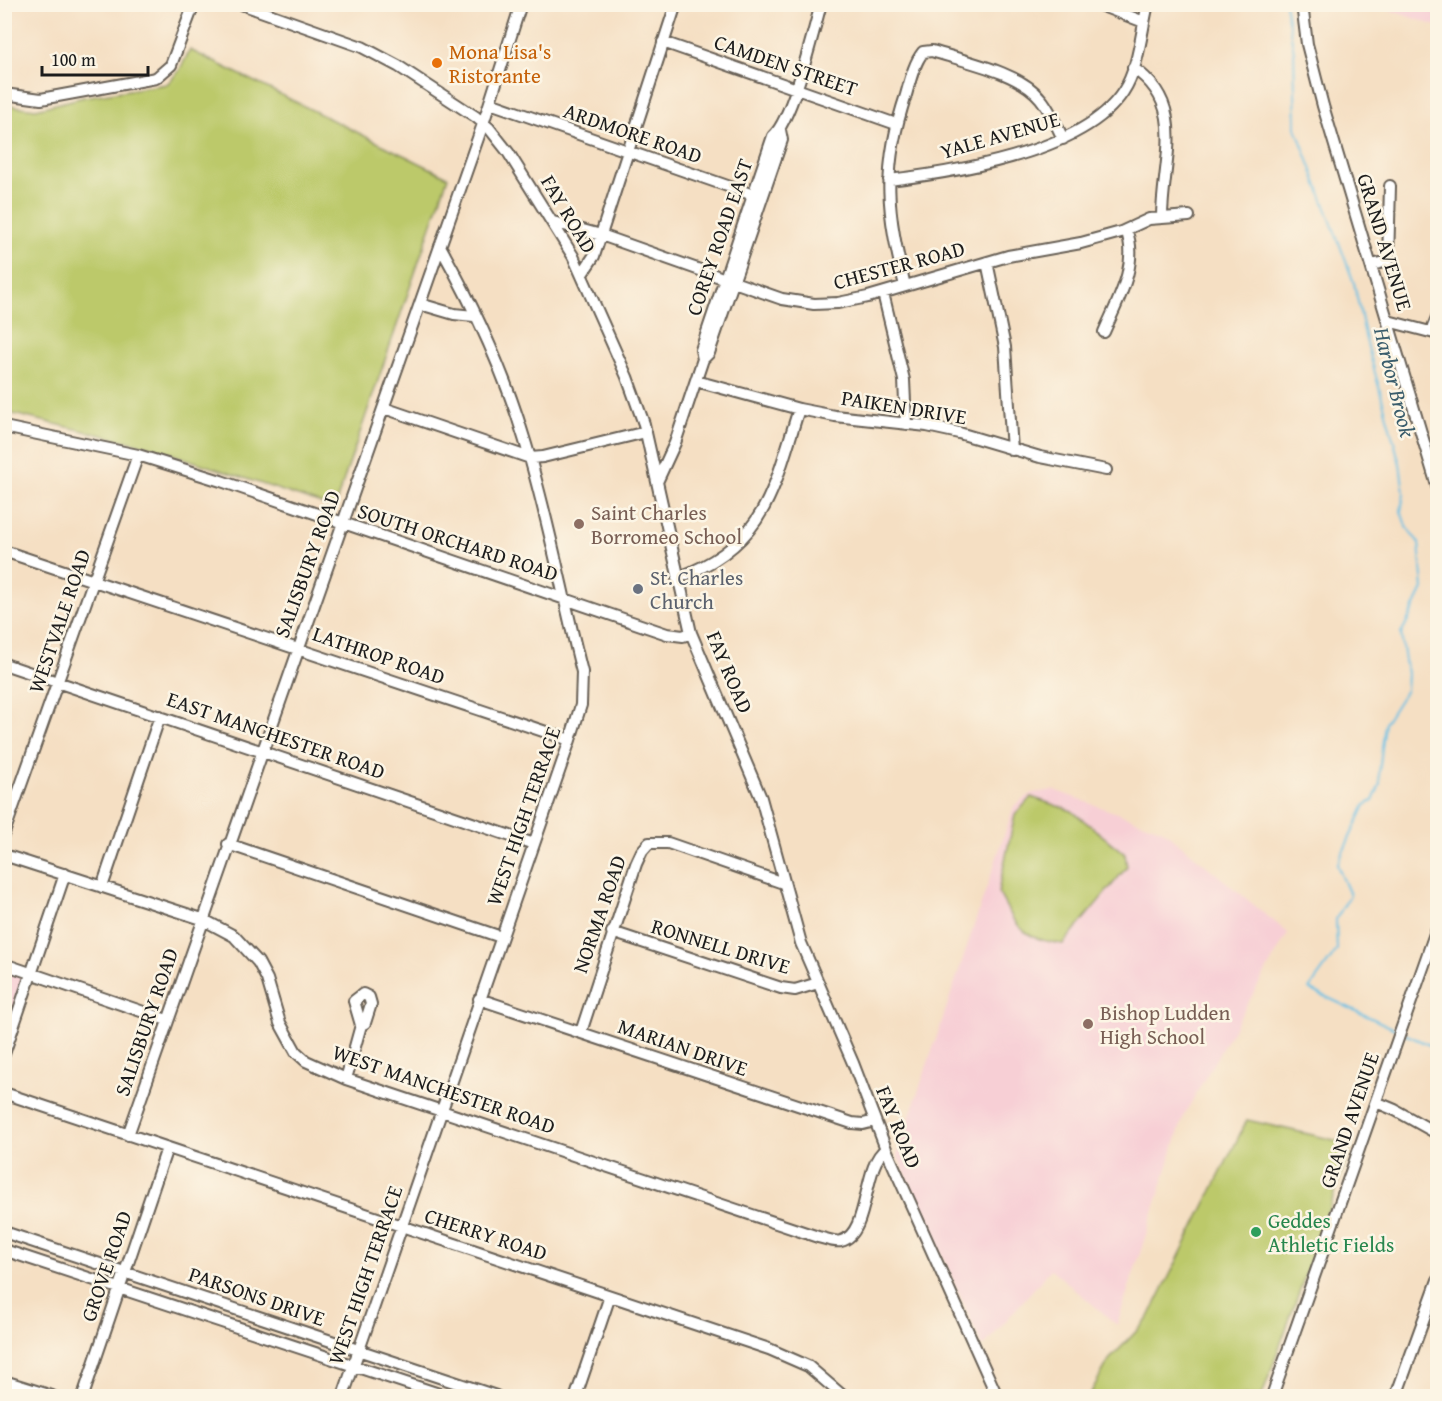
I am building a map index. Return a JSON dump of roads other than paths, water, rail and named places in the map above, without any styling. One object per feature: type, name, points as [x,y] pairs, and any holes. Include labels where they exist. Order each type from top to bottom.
[{"type":"street","points":[[4,94],[41,99],[156,78],[171,65],[194,4]]},
{"type":"street","name":"FAY ROAD","points":[[241,4],[371,52],[428,84],[483,124],[508,152],[553,222],[582,274],[627,377],[646,432],[691,633],[761,798],[801,942],[886,1149],[997,1396]]},
{"type":"street","name":"SALISBURY ROAD","points":[[128,1135],[228,844],[483,124],[521,4]]},
{"type":"street","points":[[582,274],[594,256],[676,4]]},
{"type":"street","name":"COREY ROAD EAST","points":[[657,482],[675,443],[703,359],[701,350],[730,281],[758,197],[773,136],[780,130],[821,4]]},
{"type":"street","points":[[1097,4],[1144,22]]},
{"type":"street","name":"YALE AVENUE","points":[[889,180],[958,169],[1063,139],[1084,130],[1106,113],[1123,93],[1133,68],[1149,4]]},
{"type":"street","name":"GRAND AVENUE","points":[[1302,4],[1307,44],[1323,106],[1437,483]]},
{"type":"street","name":"CAMDEN STREET","points":[[663,42],[896,124]]},
{"type":"street","points":[[905,286],[892,226],[890,151],[896,124],[921,54],[932,51],[1014,79],[1041,99],[1063,139]]},
{"type":"street","points":[[1133,68],[1150,81],[1166,108],[1169,128],[1162,217]]},
{"type":"street","name":"ARDMORE ROAD","points":[[490,103],[758,197]]},
{"type":"street","points":[[1372,265],[1388,261],[1390,186]]},
{"type":"street","name":"CHESTER ROAD","points":[[553,222],[601,235],[782,299],[814,304],[838,303],[883,293],[987,262],[1081,243],[1126,230],[1149,219],[1189,216]]},
{"type":"street","points":[[1104,332],[1124,287],[1128,270],[1130,254],[1126,230]]},
{"type":"street","name":"WEST HIGH TERRACE","points":[[343,1396],[570,740],[583,690],[582,672],[530,458],[512,401],[440,246]]},
{"type":"street","points":[[987,262],[1005,347],[1012,450]]},
{"type":"street","points":[[883,293],[904,380],[906,424]]},
{"type":"street","points":[[420,304],[454,314],[474,316]]},
{"type":"street","points":[[1388,321],[1434,333],[1437,315]]},
{"type":"street","name":"PAIKEN DRIVE","points":[[696,381],[799,409],[959,433],[1012,450],[1106,470]]},
{"type":"street","points":[[384,408],[530,458],[646,432]]},
{"type":"street","points":[[677,578],[700,570],[722,557],[746,535],[763,513],[799,409]]},
{"type":"street","name":"SOUTH ORCHARD ROAD","points":[[4,427],[138,455],[221,481],[674,636],[691,633]]},
{"type":"street","name":"WESTVALE ROAD","points":[[4,833],[138,455]]},
{"type":"street","name":"LATHROP ROAD","points":[[4,551],[570,740]]},
{"type":"street","name":"EAST MANCHESTER ROAD","points":[[4,664],[534,844]]},
{"type":"street","points":[[102,887],[160,716]]},
{"type":"street","name":"NORMA ROAD","points":[[580,1032],[612,932],[642,851],[655,841],[668,843],[783,883]]},
{"type":"street","points":[[228,844],[501,937]]},
{"type":"street","name":"WEST MANCHESTER ROAD","points":[[4,855],[202,919],[234,936],[258,962],[267,979],[280,1023],[297,1052],[315,1066],[346,1079],[818,1237],[838,1241],[850,1235],[859,1220],[875,1164],[886,1149]]},
{"type":"street","points":[[4,1054],[65,874]]},
{"type":"street","name":"GRAND AVENUE","points":[[1272,1396],[1404,1023],[1434,946],[1437,925]]},
{"type":"street","name":"RONNELL DRIVE","points":[[612,932],[781,988],[795,990],[818,983]]},
{"type":"street","points":[[4,964],[167,1020]]},
{"type":"street","name":"MARIAN DRIVE","points":[[479,999],[852,1123],[863,1124],[875,1121]]},
{"type":"street","points":[[346,1079],[361,1025]]},
{"type":"street","name":"CHERRY ROAD","points":[[4,1093],[798,1360],[843,1396]]},
{"type":"street","points":[[1376,1102],[1437,1134]]},
{"type":"street","name":"GROVE ROAD","points":[[83,1396],[167,1148]]},
{"type":"street","name":"PARSONS DRIVE","points":[[4,1232],[496,1396]]},
{"type":"street","name":"PARSONS DRIVE","points":[[4,1250],[445,1396]]},
{"type":"street","points":[[1396,1396],[1437,1280]]},
{"type":"street","points":[[576,1396],[610,1296]]},
{"type":"street","points":[[248,1331],[253,1315]]},
{"type":"street","points":[[4,1381],[52,1396]]},
{"type":"waterway","name":"Harbor Brook","points":[[1285,4],[1294,52],[1296,128],[1354,283],[1366,340],[1400,464],[1404,493],[1401,511],[1406,526],[1419,543],[1423,589],[1401,634],[1407,674],[1406,690],[1385,723],[1379,773],[1380,784],[1373,801],[1365,805],[1337,865],[1350,895],[1336,919],[1337,950],[1309,989],[1397,1030]]},
{"type":"waterway","name":"Harbor Brook","points":[[1405,1034],[1438,1049]]},
{"type":"place","name":"Mona Lisa's Ristorante","points":[[437,63]]},
{"type":"place","name":"Saint Charles Borromeo School","points":[[579,524]]},
{"type":"place","name":"St. Charles Church","points":[[638,589]]},
{"type":"place","name":"Bishop Ludden High School","points":[[1088,1024]]},
{"type":"place","name":"Geddes Athletic Fields","points":[[1256,1232]]}]
